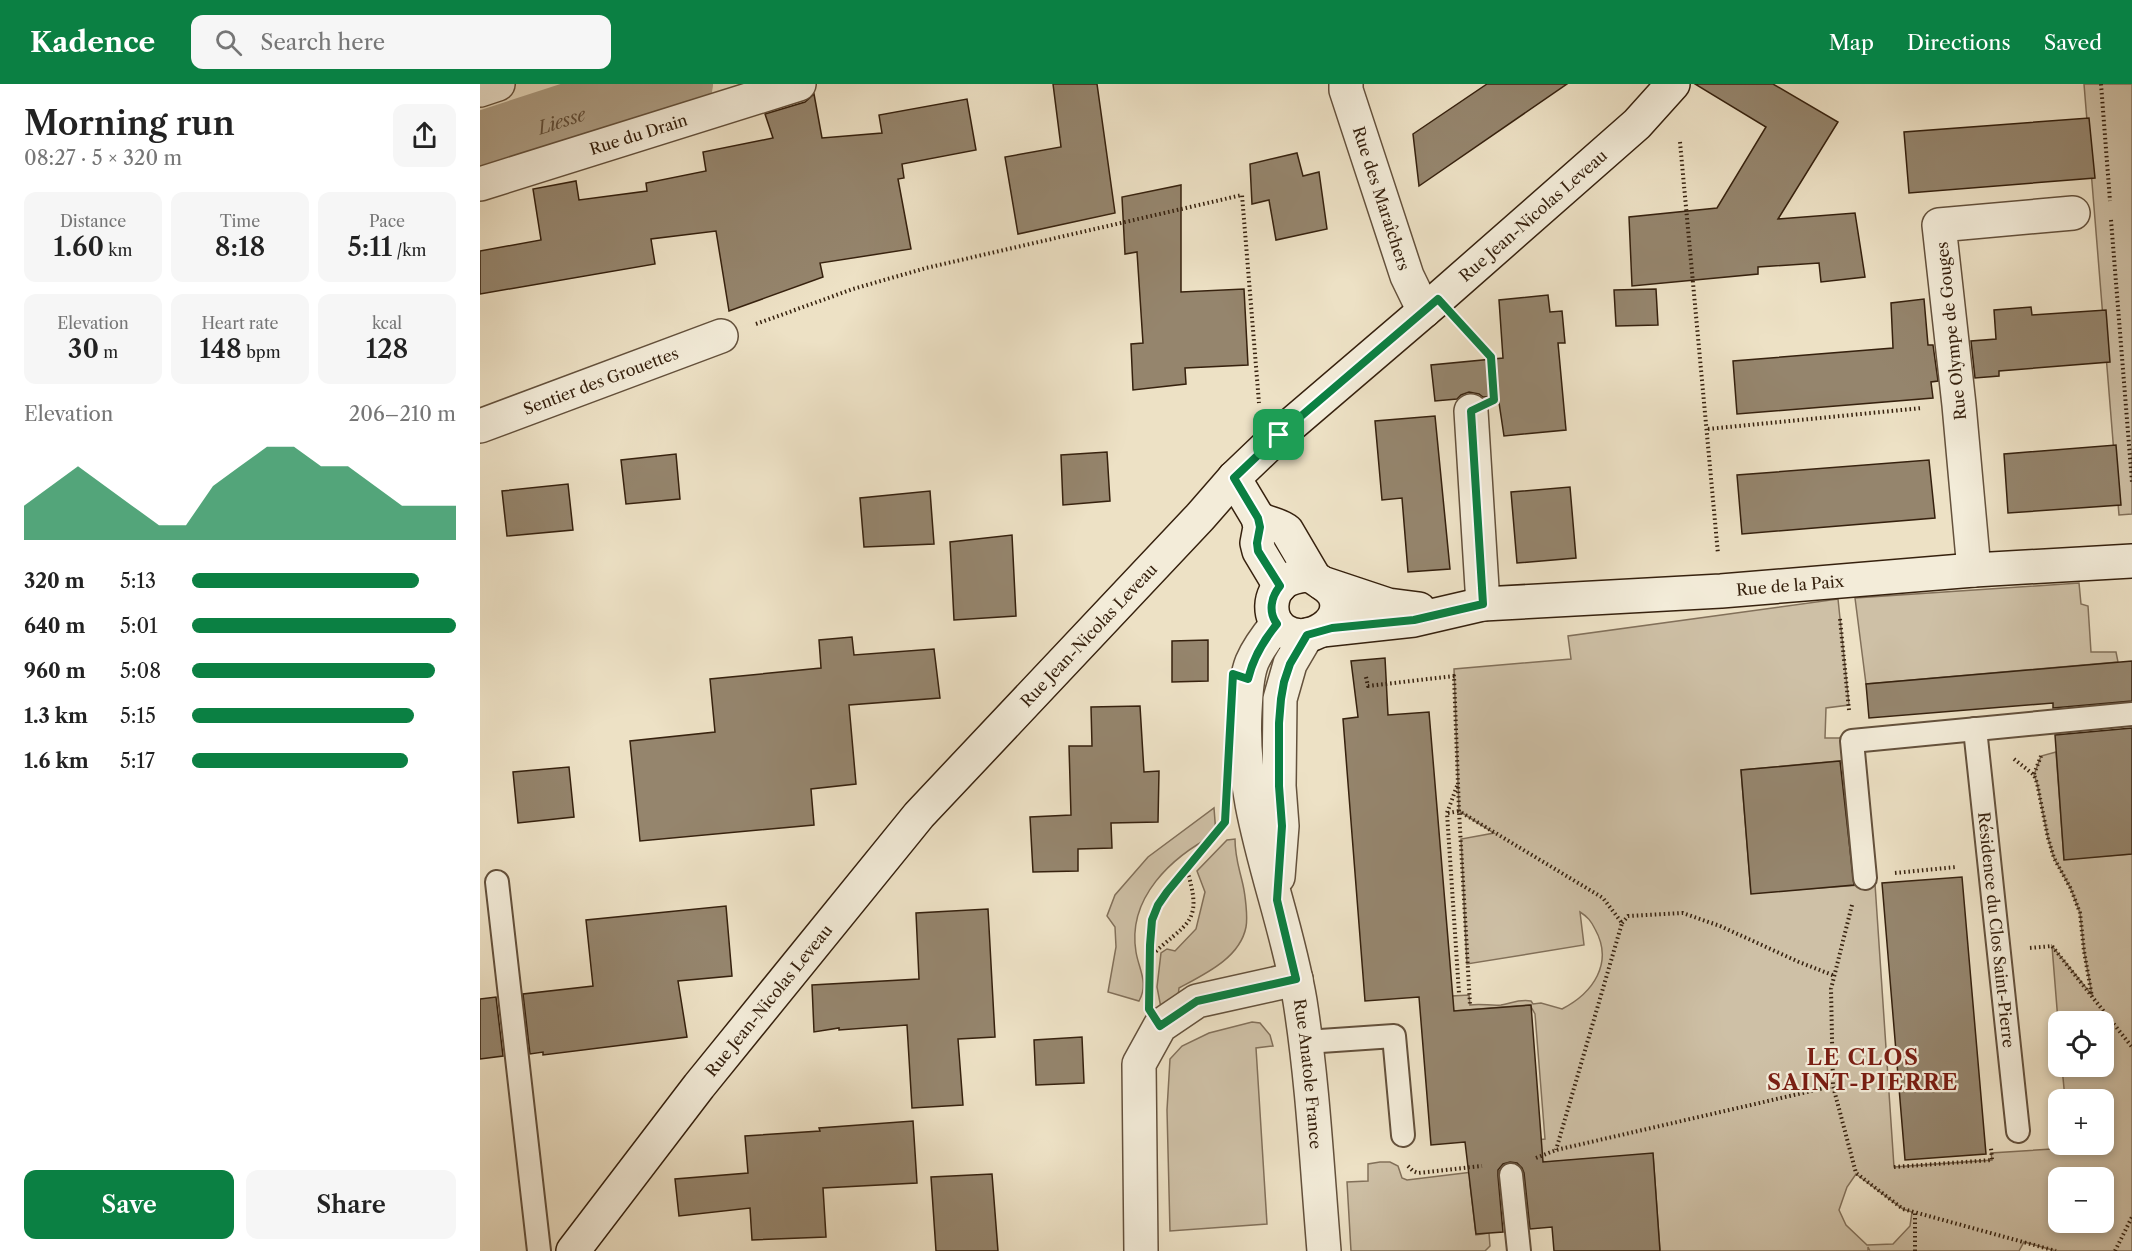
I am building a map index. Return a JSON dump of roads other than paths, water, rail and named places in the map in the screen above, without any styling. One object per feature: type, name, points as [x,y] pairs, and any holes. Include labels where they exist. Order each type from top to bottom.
[{"type":"street","points":[[480,90],[498,84]]},
{"type":"street","name":"Rue du Drain","points":[[480,184],[799,84]]},
{"type":"street","name":"Rue des Maraîchers","points":[[1346,84],[1346,90],[1407,276],[1431,305]]},
{"type":"street","name":"Rue Jean-Nicolas Leveau","points":[[573,1251],[699,1086],[919,815],[1234,478],[1279,435],[1637,124],[1673,84]]},
{"type":"street","name":"Rue Olympe de Gouges","points":[[1974,570],[1939,225],[2073,213]]},
{"type":"street","name":"Sentier des Grouettes","points":[[480,426],[721,336]]},
{"type":"street","points":[[1471,411],[1483,604]]},
{"type":"street","points":[[1234,478],[1258,518],[1260,527],[1258,551],[1280,586]]},
{"type":"street","points":[[1258,518],[1266,524],[1282,526],[1287,531],[1318,580],[1333,592],[1336,605],[1331,621],[1315,633],[1290,664],[1281,699],[1279,786],[1282,826],[1277,900]]},
{"type":"street","name":"Rue de la Paix","points":[[1315,633],[1405,621],[1483,604],[1721,591],[1974,570],[2132,561]]},
{"type":"street","points":[[1315,633],[1293,635],[1284,631],[1277,624],[1272,613],[1272,603],[1280,586],[1292,578],[1306,575],[1388,605],[1448,613]]},
{"type":"street","points":[[1277,624],[1264,640],[1252,662],[1246,690],[1244,721],[1245,752],[1256,829],[1277,900]]},
{"type":"street","name":"Rue Anatole France","points":[[1277,900],[1296,979],[1306,1042],[1324,1251]]},
{"type":"street","points":[[1141,1251],[1139,1064],[1160,1026],[1197,1001],[1296,979]]},
{"type":"lane","points":[[1865,877],[1852,741],[2132,714]]},
{"type":"lane","name":"Résidence du Clos Saint-Pierre","points":[[1975,729],[2018,1131]]},
{"type":"lane","points":[[497,882],[539,1251]]},
{"type":"lane","points":[[1306,1042],[1394,1036],[1403,1135]]},
{"type":"lane","points":[[1511,1175],[1519,1251]]},
{"type":"waterway","name":"Liesse","points":[[480,148],[677,84]]},
{"type":"district","name":"LE CLOS SAINT-PIERRE","points":[[1863,1070]]}]
